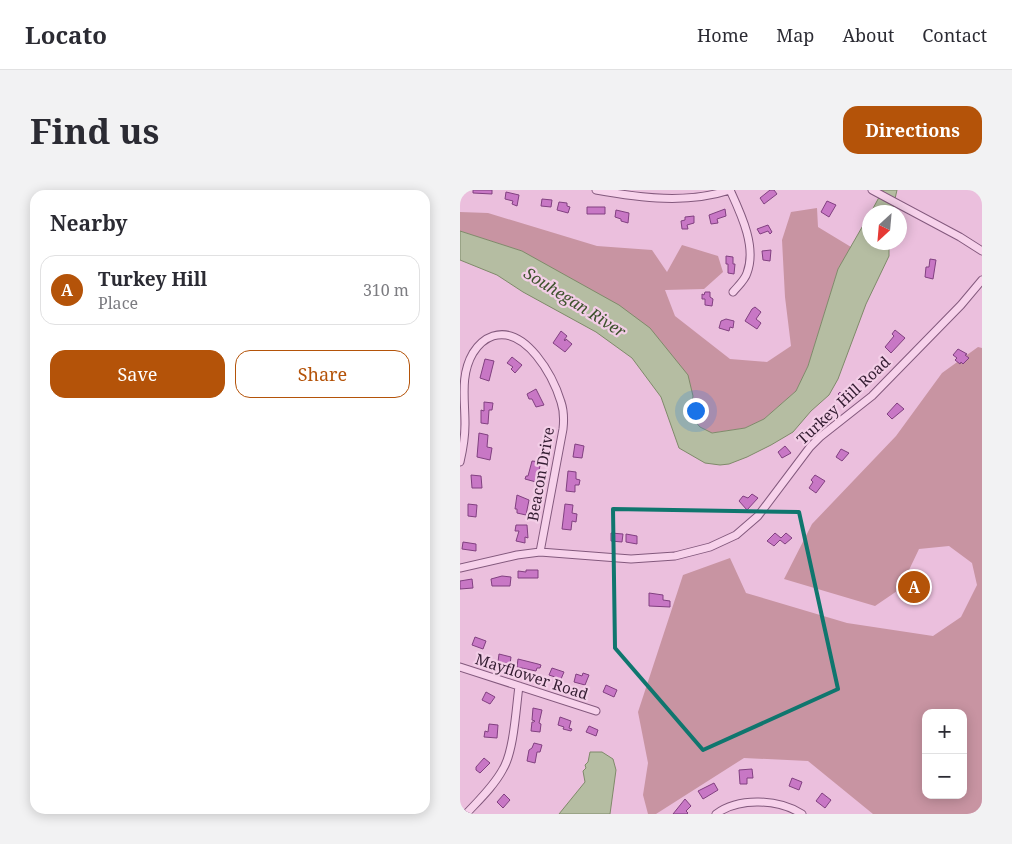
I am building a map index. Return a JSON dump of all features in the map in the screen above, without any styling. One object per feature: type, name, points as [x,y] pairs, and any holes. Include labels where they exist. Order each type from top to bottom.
[{"type":"street","points":[[596,190],[664,198],[698,197],[730,190],[744,223],[750,252],[747,275],[733,292]]},
{"type":"street","points":[[664,198],[665,190]]},
{"type":"street","points":[[872,190],[960,237],[982,251]]},
{"type":"street","name":"Turkey Hill Road","points":[[460,568],[517,555],[540,552],[610,558],[653,558],[696,551],[723,542],[736,535],[758,516],[810,447],[872,396],[961,305],[982,280]]},
{"type":"street","name":"Beacon Drive","points":[[460,462],[464,436],[464,378],[470,358],[478,346],[490,337],[504,334],[517,339],[533,351],[545,368],[558,394],[563,415],[563,429],[540,552]]},
{"type":"street","name":"Mayflower Road","points":[[460,667],[596,711]]},
{"type":"street","points":[[466,814],[495,782],[506,764],[519,686]]},
{"type":"street","points":[[716,814],[732,806],[766,802],[781,805],[802,814]]},
{"type":"highlighted area","points":[[613,509],[799,512],[838,689],[703,750],[615,648]]},
{"type":"shaded area","points":[[817,208],[818,227],[851,247],[838,269],[808,366],[796,391],[764,419],[745,428],[711,433],[700,427],[693,419],[691,408],[693,396],[522,251],[460,231],[460,212],[488,213],[597,246],[652,250],[667,272],[682,245],[718,256],[723,272],[704,289],[665,290],[675,316],[730,359],[767,362],[791,346],[785,297],[782,240],[791,212]]},
{"type":"shaded area","points":[[978,347],[982,348],[982,814],[873,814],[808,761],[744,758],[656,814],[648,814],[643,795],[648,763],[638,712],[683,575],[730,558],[746,593],[847,623],[933,636],[961,617],[977,585],[972,563],[949,546],[919,549],[900,589],[875,606],[784,579],[812,524],[896,436],[942,373]]},
{"type":"water","points":[[883,190],[897,190],[894,205],[875,205]]},
{"type":"water","name":"Souhegan River","points":[[862,227],[862,250],[889,250],[889,256],[866,304],[838,379],[829,395],[811,411],[793,432],[747,457],[729,464],[720,465],[705,463],[679,448],[661,397],[632,358],[596,332],[523,292],[497,275],[460,260],[460,231],[522,251],[619,305],[650,328],[688,375],[693,396],[691,408],[693,419],[700,427],[712,433],[745,428],[764,419],[796,391],[808,366],[838,269]]},
{"type":"water","points":[[590,752],[602,752],[613,759],[616,770],[610,814],[559,814],[585,782],[583,771],[586,768],[585,765],[588,762]]},
{"type":"building","points":[[473,190],[492,190],[492,194],[473,193]]},
{"type":"building","points":[[770,190],[774,190],[777,194],[764,204],[760,198]]},
{"type":"building","points":[[506,192],[519,195],[517,206],[512,204],[513,201],[505,199]]},
{"type":"building","points":[[542,199],[552,200],[551,207],[541,206]]},
{"type":"building","points":[[827,201],[836,205],[829,217],[821,212]]},
{"type":"building","points":[[559,202],[567,203],[567,206],[570,207],[568,213],[557,210]]},
{"type":"building","points":[[587,207],[605,207],[605,214],[587,214]]},
{"type":"building","points":[[725,209],[726,216],[717,219],[718,223],[711,224],[709,215]]},
{"type":"building","points":[[616,210],[629,213],[628,223],[615,217]]},
{"type":"building","points":[[694,216],[694,223],[687,225],[688,229],[682,229],[681,221],[685,220],[685,217]]},
{"type":"building","points":[[768,225],[772,232],[770,234],[768,231],[760,234],[757,229]]},
{"type":"building","points":[[771,250],[770,261],[763,260],[762,251]]},
{"type":"building","points":[[726,256],[733,257],[733,264],[735,264],[734,274],[728,273]]},
{"type":"building","points":[[930,259],[936,260],[933,279],[925,277],[926,267],[929,267]]},
{"type":"building","points":[[705,292],[710,292],[710,297],[713,299],[712,306],[705,305],[705,299],[702,299],[702,294],[704,295]]},
{"type":"building","points":[[755,307],[761,312],[756,319],[761,323],[757,329],[745,321]]},
{"type":"building","points":[[726,319],[734,321],[733,328],[730,327],[729,331],[719,328],[721,321]]},
{"type":"building","points":[[895,330],[905,338],[891,353],[885,347],[894,336],[892,334]]},
{"type":"building","points":[[561,331],[567,336],[564,340],[566,339],[572,344],[565,352],[553,343]]},
{"type":"building","points":[[958,349],[967,354],[965,355],[969,358],[963,364],[955,360],[957,358],[953,355]]},
{"type":"building","points":[[512,357],[522,365],[515,373],[511,369],[513,367],[507,363]]},
{"type":"building","points":[[485,359],[494,361],[489,381],[480,378]]},
{"type":"building","points":[[536,389],[544,405],[536,407],[527,394]]},
{"type":"building","points":[[846,391],[852,398],[842,406],[836,399],[840,396],[838,394],[840,392],[842,394]]},
{"type":"building","points":[[484,402],[493,403],[492,410],[489,410],[488,424],[481,423],[481,410],[484,411]]},
{"type":"building","points":[[897,403],[904,409],[892,419],[887,414]]},
{"type":"building","points":[[479,433],[488,435],[487,447],[492,448],[490,460],[477,457]]},
{"type":"building","points":[[575,444],[584,446],[582,458],[573,457]]},
{"type":"building","points":[[785,446],[791,453],[782,458],[778,452]]},
{"type":"building","points":[[841,449],[849,453],[842,461],[836,457]]},
{"type":"building","points":[[532,461],[541,462],[536,482],[525,479],[528,476]]},
{"type":"building","points":[[568,471],[576,472],[576,479],[580,480],[579,485],[575,485],[575,492],[566,491]]},
{"type":"building","points":[[471,475],[481,476],[482,488],[472,488]]},
{"type":"building","points":[[815,475],[825,481],[816,493],[809,488],[813,482],[811,480]]},
{"type":"building","points":[[752,494],[758,498],[747,510],[739,501],[743,496],[748,498]]},
{"type":"building","points":[[517,495],[529,500],[526,515],[517,513],[517,509],[515,509]]},
{"type":"building","points":[[468,504],[477,505],[476,517],[468,516]]},
{"type":"building","points":[[565,504],[573,505],[572,513],[577,514],[576,522],[572,521],[571,530],[562,529]]},
{"type":"building","points":[[516,525],[527,525],[528,538],[525,537],[525,543],[516,541],[519,531],[515,531]]},
{"type":"building","points":[[611,533],[623,534],[622,542],[611,541]]},
{"type":"building","points":[[775,533],[781,538],[786,533],[792,538],[785,544],[780,540],[774,546],[767,541]]},
{"type":"building","points":[[626,534],[637,536],[637,544],[626,542]]},
{"type":"building","points":[[463,542],[476,544],[476,551],[462,549]]},
{"type":"building","points":[[526,570],[538,570],[538,578],[518,578],[518,571],[526,572]]},
{"type":"building","points":[[502,576],[511,577],[510,586],[492,586],[491,579]]},
{"type":"building","points":[[472,579],[473,588],[460,589],[460,581]]},
{"type":"building","points":[[649,593],[663,595],[663,600],[670,601],[670,607],[649,606]]},
{"type":"building","points":[[475,637],[486,641],[483,649],[472,645]]},
{"type":"building","points":[[499,654],[511,657],[510,664],[498,662]]},
{"type":"building","points":[[518,659],[541,665],[540,668],[537,668],[536,671],[517,667]]},
{"type":"building","points":[[552,668],[564,672],[561,679],[549,675]]},
{"type":"building","points":[[583,673],[589,675],[585,685],[574,682],[576,674],[582,676]]},
{"type":"building","points":[[606,685],[617,690],[614,697],[603,692]]},
{"type":"building","points":[[486,692],[495,697],[490,704],[482,700]]},
{"type":"building","points":[[533,708],[542,710],[539,723],[541,724],[540,732],[531,731],[532,722],[535,721],[532,720]]},
{"type":"building","points":[[560,717],[571,721],[569,728],[572,729],[571,731],[563,729],[564,727],[558,725]]},
{"type":"building","points":[[489,724],[498,725],[497,738],[484,737],[485,731],[488,732]]},
{"type":"building","points":[[589,726],[598,730],[596,736],[586,732]]},
{"type":"building","points":[[534,743],[542,745],[540,752],[537,752],[535,763],[527,761],[529,750]]},
{"type":"building","points":[[484,758],[490,763],[480,773],[476,770],[476,767]]},
{"type":"building","points":[[752,769],[753,778],[747,778],[747,784],[740,784],[739,770]]},
{"type":"building","points":[[792,778],[802,782],[799,790],[789,786]]},
{"type":"building","points":[[714,783],[718,790],[703,799],[698,791]]},
{"type":"building","points":[[822,793],[831,800],[825,808],[816,801]]},
{"type":"building","points":[[504,794],[510,800],[503,808],[497,802]]},
{"type":"building","points":[[685,799],[691,806],[686,811],[688,813],[673,814]]},
{"type":"place","name":"Turkey Hill","points":[[914,587]]}]
